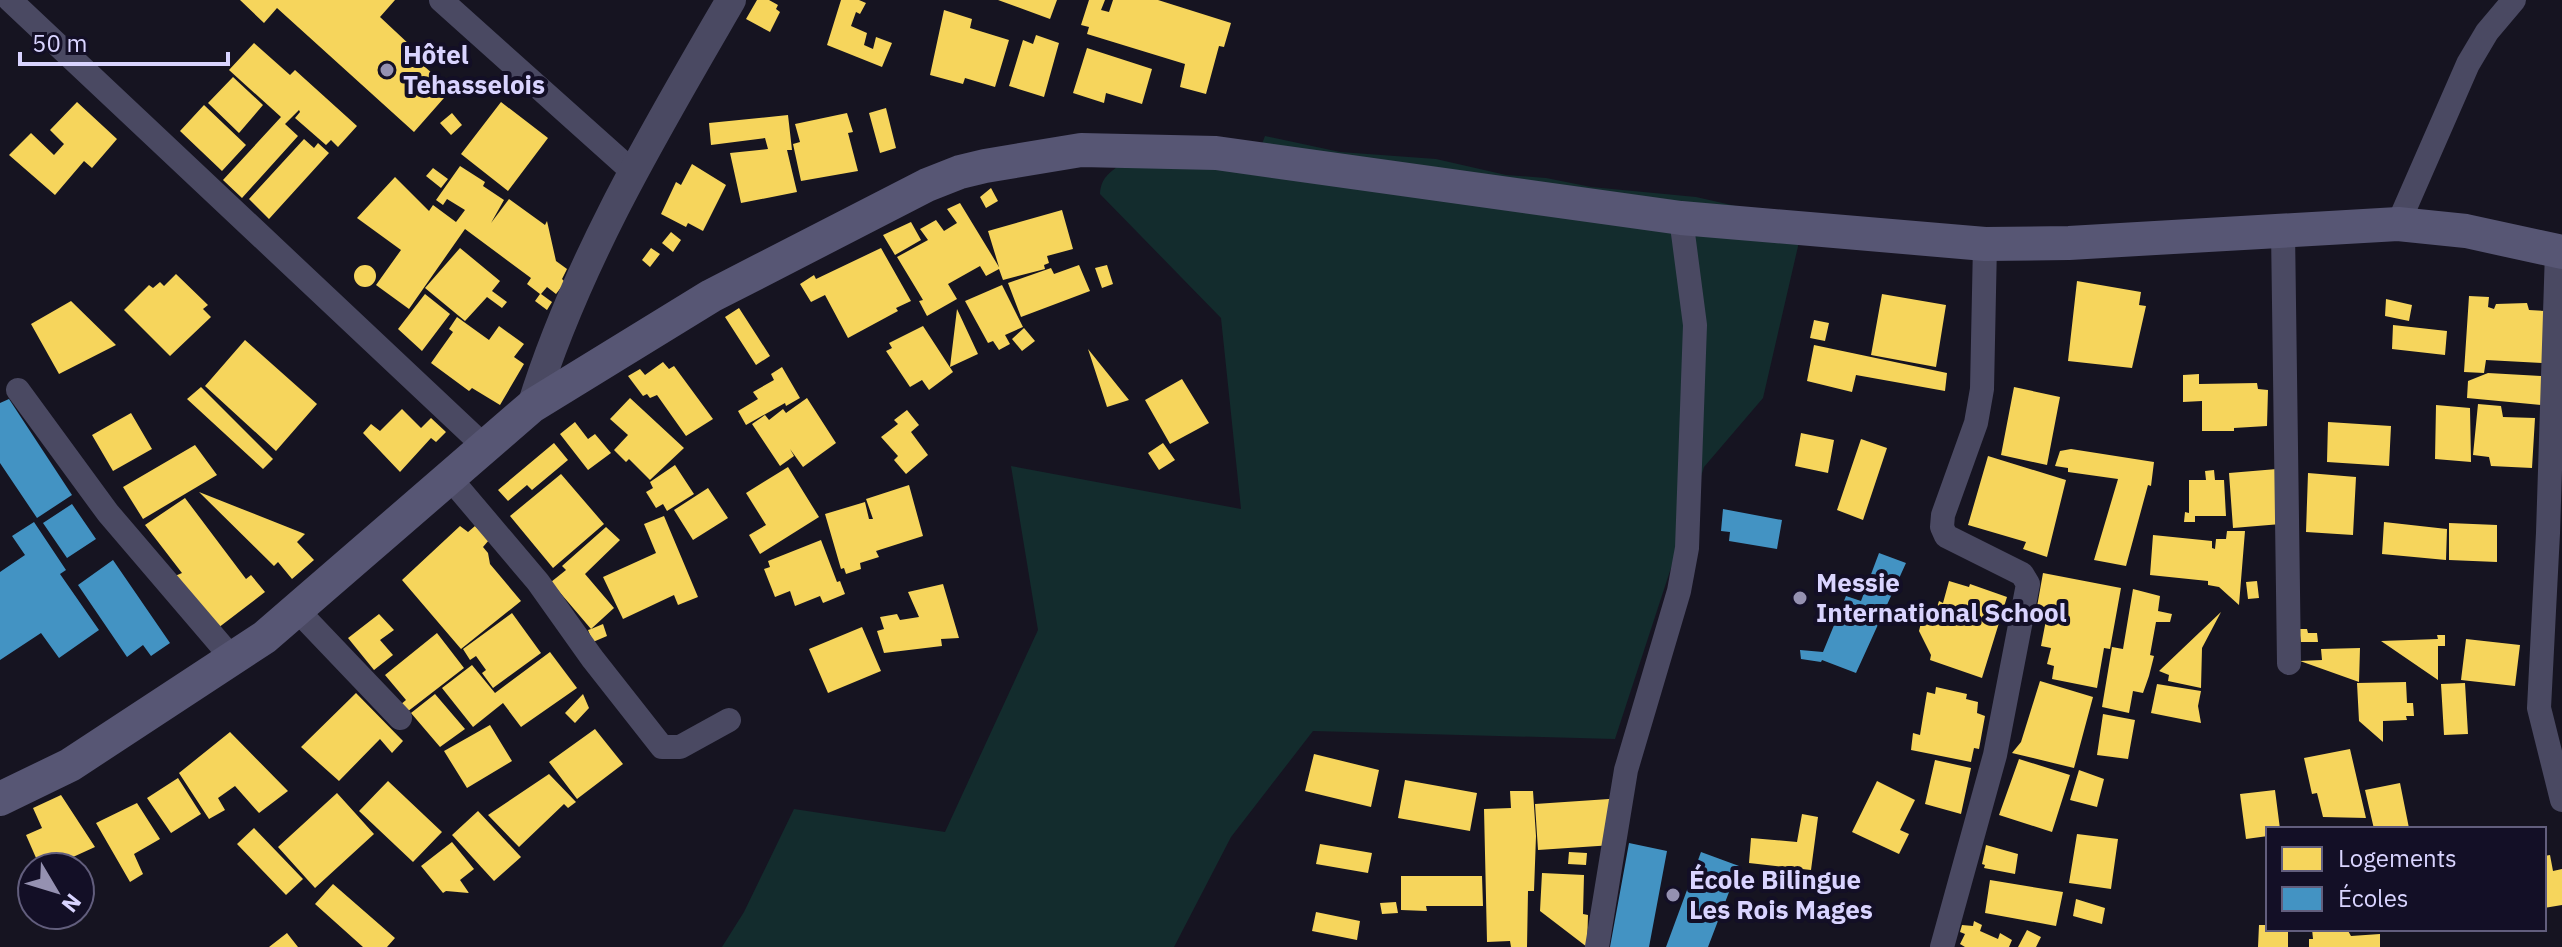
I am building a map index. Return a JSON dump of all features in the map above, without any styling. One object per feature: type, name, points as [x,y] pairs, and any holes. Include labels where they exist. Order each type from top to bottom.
[{"type":"main road","points":[[0,799],[70,765],[265,637],[532,406],[711,296],[927,185],[985,166],[1081,150],[1216,153],[1681,218],[1985,244],[2069,243],[2398,224],[2466,231],[2560,251]]},
{"type":"street","points":[[10,0],[484,446]]},
{"type":"street","points":[[441,0],[632,171]]},
{"type":"street","points":[[532,406],[563,318],[632,171],[731,0]]},
{"type":"street","points":[[2398,224],[2468,64],[2487,32],[2514,0]]},
{"type":"street","points":[[1597,947],[1626,770],[1679,591],[1687,548],[1695,325],[1681,218]]},
{"type":"street","points":[[2283,231],[2289,663]]},
{"type":"street","points":[[1942,947],[1995,755],[2028,584],[2022,574],[1946,536],[1942,527],[1943,515],[1976,423],[1982,389],[1985,244]]},
{"type":"street","points":[[2560,251],[2539,708],[2562,800]]},
{"type":"street","points":[[18,390],[108,513],[232,658]]},
{"type":"street","points":[[449,477],[538,582],[592,658],[662,747],[680,747],[729,720]]},
{"type":"street","points":[[297,610],[400,718]]},
{"type":"green space","points":[[1265,136],[1340,152],[1436,159],[1506,175],[1696,197],[1749,209],[1805,216],[1763,398],[1704,467],[1615,739],[1313,731],[1231,837],[1174,947],[722,947],[744,912],[794,809],[945,832],[1038,630],[1011,466],[1241,509],[1221,318],[1100,194],[1104,180],[1121,164],[1253,167]]},
{"type":"building: Logements","name":"Hôtel Tehasselois","points":[[240,0],[395,0],[380,17],[411,46],[407,51],[451,90],[414,132],[277,8],[264,23]]},
{"type":"building: Logements","points":[[757,0],[769,0],[778,5],[776,9],[780,12],[770,32],[746,19]]},
{"type":"building: Logements","points":[[841,0],[866,3],[860,14],[856,12],[851,26],[867,33],[864,45],[873,49],[876,37],[892,43],[882,67],[827,45]]},
{"type":"building: Logements","points":[[998,0],[1057,0],[1050,19]]},
{"type":"building: Logements","points":[[1089,0],[1105,0],[1101,10],[1109,12],[1113,0],[1158,0],[1231,23],[1224,47],[1219,46],[1206,94],[1180,87],[1185,64],[1087,34],[1089,27],[1081,25]]},
{"type":"building: Logements","points":[[944,10],[972,19],[970,28],[1009,40],[995,87],[965,78],[963,84],[930,75]]},
{"type":"building: Logements","points":[[1036,35],[1059,43],[1044,97],[1009,86],[1023,40],[1033,44]]},
{"type":"building: Logements","points":[[254,43],[290,75],[295,70],[357,126],[338,147],[331,140],[326,145],[295,118],[299,110],[285,124],[298,136],[242,198],[223,180],[281,117],[229,70]]},
{"type":"building: Logements","points":[[1087,48],[1152,69],[1142,104],[1106,93],[1104,103],[1073,93]]},
{"type":"building: Logements","points":[[233,77],[263,105],[239,133],[208,103]]},
{"type":"building: Logements","points":[[77,102],[117,139],[92,168],[84,161],[55,195],[9,155],[31,133],[54,155],[64,144],[50,130]]},
{"type":"building: Logements","points":[[501,102],[548,138],[508,191],[461,154]]},
{"type":"building: Logements","points":[[204,105],[246,145],[222,171],[180,131]]},
{"type":"building: Logements","points":[[886,108],[896,148],[880,153],[869,113]]},
{"type":"building: Logements","points":[[452,113],[462,125],[451,135],[440,123]]},
{"type":"building: Logements","points":[[847,113],[853,132],[848,133],[858,171],[801,181],[793,144],[800,142],[795,124]]},
{"type":"building: Logements","points":[[788,115],[792,150],[787,150],[797,192],[741,203],[730,153],[768,149],[765,138],[711,145],[709,123]]},
{"type":"building: Logements","points":[[304,139],[314,148],[318,143],[329,153],[269,219],[249,199]]},
{"type":"building: Logements","points":[[692,164],[726,185],[703,231],[688,223],[686,227],[661,214],[676,182],[681,185]]},
{"type":"building: Logements","points":[[460,166],[485,182],[483,186],[504,200],[491,223],[509,199],[545,225],[547,221],[556,261],[567,269],[562,279],[565,282],[556,294],[547,287],[541,294],[552,302],[547,310],[535,301],[540,294],[527,284],[531,278],[465,229],[409,309],[376,285],[401,250],[357,218],[395,177],[429,211],[433,205],[456,222],[465,210],[447,199],[443,205],[436,200]]},
{"type":"building: Logements","points":[[433,168],[448,179],[441,188],[426,176]]},
{"type":"building: Logements","points":[[991,188],[998,201],[986,208],[980,197]]},
{"type":"building: Logements","points":[[960,203],[999,267],[988,231],[1062,210],[1073,249],[1047,256],[1049,263],[1044,265],[1045,269],[1003,280],[999,269],[986,276],[980,266],[948,284],[957,299],[927,316],[919,301],[923,300],[897,257],[928,240],[920,229],[936,220],[944,231],[957,223],[947,209]]},
{"type":"building: Logements","points":[[911,222],[921,240],[895,255],[883,235]]},
{"type":"building: Logements","points":[[671,232],[681,240],[673,252],[662,243]]},
{"type":"building: Logements","points":[[460,248],[500,281],[492,291],[507,302],[502,308],[487,297],[465,321],[425,288]]},
{"type":"building: Logements","points":[[651,248],[660,254],[650,267],[642,260]]},
{"type":"building: Logements","points":[[881,248],[911,301],[848,338],[825,295],[811,302],[800,284],[814,275],[816,279]]},
{"type":"building: Logements","points":[[365,265],[373,268],[376,276],[373,284],[365,287],[357,284],[354,276],[357,268]]},
{"type":"building: Logements","points":[[1079,265],[1090,291],[1021,317],[1008,283],[1051,268],[1054,274]]},
{"type":"building: Logements","points":[[1107,265],[1113,284],[1102,288],[1095,268]]},
{"type":"building: Logements","points":[[176,274],[208,305],[203,309],[211,317],[170,356],[124,310],[149,285],[153,288],[160,282],[164,286]]},
{"type":"building: Logements","points":[[2077,281],[2141,292],[2139,305],[2146,306],[2132,368],[2068,361]]},
{"type":"building: Logements","points":[[1002,285],[1023,327],[1005,335],[1010,344],[999,350],[993,341],[988,343],[965,301]]},
{"type":"building: Logements","points":[[425,294],[450,314],[422,351],[398,329]]},
{"type":"building: Logements","points":[[1882,294],[1946,305],[1936,367],[1871,355]]},
{"type":"building: Logements","points":[[2469,296],[2489,297],[2488,307],[2494,309],[2496,304],[2527,303],[2529,310],[2545,311],[2542,363],[2486,360],[2484,373],[2464,372]]},
{"type":"building: Logements","points":[[2386,299],[2412,305],[2409,321],[2385,316]]},
{"type":"building: Logements","points":[[71,301],[116,345],[59,374],[31,324]]},
{"type":"building: Logements","points":[[739,308],[770,356],[756,365],[725,317]]},
{"type":"building: Logements","points":[[957,309],[978,354],[950,367]]},
{"type":"building: Logements","points":[[457,317],[489,340],[499,326],[524,344],[514,357],[524,364],[500,405],[472,388],[469,391],[431,363],[453,332],[449,329]]},
{"type":"building: Logements","points":[[1814,320],[1829,323],[1825,341],[1810,338]]},
{"type":"building: Logements","points":[[2393,325],[2447,331],[2445,355],[2392,349]]},
{"type":"building: Logements","points":[[923,326],[953,372],[929,390],[922,380],[910,387],[886,351],[892,348],[889,343]]},
{"type":"building: Logements","points":[[1024,328],[1035,341],[1022,351],[1012,339]]},
{"type":"building: Logements","points":[[245,340],[317,404],[276,451],[205,386]]},
{"type":"building: Logements","points":[[1814,345],[1947,373],[1945,391],[1856,375],[1852,392],[1807,381]]},
{"type":"building: Logements","points":[[1088,349],[1129,400],[1107,407]]},
{"type":"building: Logements","points":[[663,362],[669,369],[674,366],[713,419],[686,436],[657,395],[650,398],[647,394],[643,396],[628,376],[640,369],[645,375]]},
{"type":"building: Logements","points":[[782,367],[800,398],[746,425],[738,411],[758,399],[753,392],[774,380],[771,374]]},
{"type":"building: Logements","points":[[2488,373],[2541,376],[2541,405],[2467,398],[2468,381]]},
{"type":"building: Logements","points":[[2199,374],[2199,384],[2257,383],[2258,389],[2268,390],[2267,426],[2234,428],[2234,431],[2202,431],[2202,401],[2183,402],[2183,375]]},
{"type":"building: Logements","points":[[1182,379],[1209,423],[1170,444],[1145,400]]},
{"type":"building: Logements","points":[[201,387],[273,459],[263,469],[187,399]]},
{"type":"building: Logements","points":[[2014,387],[2060,397],[2047,465],[2001,455]]},
{"type":"building: Logements","points":[[630,398],[684,448],[650,480],[629,459],[626,462],[614,450],[628,435],[610,419]]},
{"type":"building: Logements","points":[[807,398],[836,443],[803,467],[790,449],[794,456],[780,466],[752,424],[765,415],[769,420],[783,409],[786,413]]},
{"type":"building: Logements","points":[[2478,404],[2501,406],[2503,417],[2535,418],[2532,468],[2491,466],[2489,457],[2473,455]]},
{"type":"building: Logements","points":[[2436,405],[2470,408],[2471,462],[2435,459]]},
{"type":"building: Logements","points":[[402,409],[421,428],[431,418],[446,432],[436,442],[431,438],[400,472],[363,433],[371,424],[380,431]]},
{"type":"building: Logements","points":[[907,410],[919,425],[911,432],[928,455],[906,474],[894,460],[898,456],[881,437],[898,424],[894,420]]},
{"type":"building: Logements","points":[[131,413],[152,449],[113,471],[92,435]]},
{"type":"building: Logements","points":[[575,422],[588,439],[595,434],[611,453],[588,470],[560,434]]},
{"type":"building: Logements","points":[[2328,422],[2391,426],[2389,466],[2327,462]]},
{"type":"building: Logements","points":[[1801,433],[1834,440],[1828,473],[1795,466]]},
{"type":"building: Logements","points":[[1861,439],[1887,448],[1863,520],[1837,510]]},
{"type":"building: Logements","points":[[554,443],[568,460],[532,490],[527,485],[508,501],[498,490]]},
{"type":"building: Logements","points":[[1163,443],[1175,460],[1159,470],[1148,453]]},
{"type":"building: Logements","points":[[195,445],[217,475],[143,519],[123,487]]},
{"type":"building: Logements","points":[[2071,449],[2154,462],[2151,486],[2148,485],[2126,566],[2094,560],[2118,479],[2068,472],[2068,468],[2055,466],[2060,451]]},
{"type":"building: Logements","points":[[1988,456],[2066,480],[2047,557],[2023,549],[2026,542],[1968,525]]},
{"type":"building: Logements","points":[[675,465],[694,494],[667,511],[663,504],[656,508],[646,492],[653,488],[650,482]]},
{"type":"building: Logements","points":[[788,467],[819,517],[760,554],[749,535],[766,525],[746,493]]},
{"type":"building: Logements","points":[[2277,469],[2281,524],[2233,528],[2229,473]]},
{"type":"building: Logements","points":[[2214,470],[2215,480],[2224,480],[2226,516],[2195,516],[2195,522],[2184,522],[2185,512],[2189,513],[2189,480],[2206,480],[2205,471]]},
{"type":"building: Logements","points":[[2308,473],[2356,477],[2353,535],[2306,532]]},
{"type":"building: Logements","points":[[561,474],[604,524],[553,568],[510,516]]},
{"type":"building: Logements","points":[[909,485],[923,536],[876,551],[879,557],[860,563],[861,569],[846,574],[844,568],[841,569],[825,514],[865,502],[869,519],[873,519],[866,499]]},
{"type":"building: Logements","points":[[708,488],[728,518],[693,540],[674,510]]},
{"type":"building: Logements","points":[[199,492],[305,534],[297,542],[314,560],[292,579],[278,562],[274,566]]},
{"type":"building: Logements","points":[[185,498],[246,579],[251,575],[265,592],[218,628],[175,576],[182,573],[145,525]]},
{"type":"building: Logements","points":[[664,516],[698,597],[678,605],[674,595],[623,619],[603,577],[656,553],[644,524]]},
{"type":"building: Logements","points":[[2384,522],[2447,529],[2446,560],[2382,554]]},
{"type":"building: Logements","points":[[2449,523],[2497,525],[2497,562],[2449,560]]},
{"type":"building: Logements","points":[[460,526],[468,532],[475,526],[489,540],[483,547],[490,564],[521,601],[461,649],[402,580]]},
{"type":"building: Logements","points":[[606,527],[620,540],[585,574],[614,608],[591,629],[551,582],[566,570],[562,566]]},
{"type":"building: Logements","points":[[2227,531],[2245,531],[2239,605],[2219,587],[2208,585],[2208,581],[2150,575],[2153,535],[2212,541],[2212,548],[2215,549],[2216,539],[2226,539]]},
{"type":"building: Logements","points":[[821,540],[837,582],[840,581],[845,594],[823,603],[820,596],[795,606],[790,591],[775,597],[764,569],[770,567],[768,561]]},
{"type":"building: Logements","points":[[2043,573],[2121,588],[2110,649],[2104,648],[2097,688],[2052,679],[2054,666],[2047,664],[2051,648],[2041,646],[2046,620],[2035,618]]},
{"type":"building: Logements","points":[[1949,581],[1969,587],[1970,584],[2007,597],[1982,678],[1930,660],[1931,655],[1919,631],[1924,610],[1935,614],[1939,601],[1943,603]]},
{"type":"building: Logements","points":[[2257,581],[2259,598],[2248,599],[2246,582]]},
{"type":"building: Logements","points":[[943,584],[959,638],[941,639],[942,646],[884,653],[877,631],[884,629],[880,617],[897,614],[900,620],[919,617],[908,592]]},
{"type":"building: Logements","points":[[2133,589],[2160,596],[2158,611],[2172,614],[2170,622],[2156,622],[2149,676],[2143,693],[2133,691],[2129,713],[2102,707],[2112,647],[2123,649]]},
{"type":"building: Logements","points":[[2221,612],[2202,648],[2201,688],[2168,681],[2169,675],[2159,671]]},
{"type":"building: Logements","points":[[512,613],[541,653],[493,688],[482,673],[486,670],[476,656],[470,660],[463,649]]},
{"type":"building: Logements","points":[[379,614],[394,630],[380,640],[393,655],[374,670],[348,638]]},
{"type":"building: Logements","points":[[603,624],[607,636],[593,642],[588,630]]},
{"type":"building: Logements","points":[[862,627],[881,671],[828,693],[809,649]]},
{"type":"building: Logements","points":[[2299,629],[2317,633],[2318,642],[2301,642]]},
{"type":"building: Logements","points":[[437,633],[464,668],[407,712],[400,705],[406,700],[385,675]]},
{"type":"building: Logements","points":[[2437,635],[2445,635],[2445,646],[2438,646],[2438,680],[2381,641],[2438,639]]},
{"type":"building: Logements","points":[[2466,639],[2520,645],[2515,686],[2461,680]]},
{"type":"building: Logements","points":[[2360,648],[2359,682],[2300,661],[2322,660],[2321,649]]},
{"type":"building: Logements","points":[[550,652],[577,688],[521,727],[503,703],[473,727],[442,688],[472,665],[495,693]]},
{"type":"building: Logements","points":[[2040,681],[2093,697],[2074,768],[2012,753],[2021,742]]},
{"type":"building: Logements","points":[[2406,682],[2407,703],[2413,703],[2414,716],[2406,716],[2407,720],[2383,721],[2383,742],[2359,721],[2357,683]]},
{"type":"building: Logements","points":[[2465,683],[2468,734],[2444,735],[2441,684]]},
{"type":"building: Logements","points":[[2157,684],[2201,691],[2198,706],[2201,723],[2151,713]]},
{"type":"building: Logements","points":[[1936,687],[1967,694],[1966,699],[1978,702],[1977,713],[1985,716],[1979,749],[1974,748],[1971,762],[1911,750],[1913,733],[1920,735],[1927,692],[1935,694]]},
{"type":"building: Logements","points":[[356,693],[403,741],[392,753],[380,739],[339,781],[301,747]]},
{"type":"building: Logements","points":[[435,694],[465,729],[440,747],[411,713]]},
{"type":"building: Logements","points":[[583,694],[589,708],[575,723],[565,713]]},
{"type":"building: Logements","points":[[2103,714],[2135,720],[2128,759],[2097,755]]},
{"type":"building: Logements","points":[[490,725],[512,761],[467,788],[444,751]]},
{"type":"building: Logements","points":[[595,729],[623,764],[577,799],[549,762]]},
{"type":"building: Logements","points":[[230,732],[288,791],[259,813],[235,786],[218,798],[225,810],[209,819],[179,773]]},
{"type":"building: Logements","points":[[2350,749],[2366,818],[2323,817],[2317,793],[2312,794],[2304,758]]},
{"type":"building: Logements","points":[[1314,754],[1379,770],[1371,807],[1305,791]]},
{"type":"building: Logements","points":[[2019,759],[2070,775],[2052,832],[1999,815]]},
{"type":"building: Logements","points":[[1935,760],[1971,768],[1961,814],[1925,804]]},
{"type":"building: Logements","points":[[2079,770],[2104,779],[2097,807],[2070,800]]},
{"type":"building: Logements","points":[[549,774],[576,802],[568,808],[564,804],[519,847],[488,815]]},
{"type":"building: Logements","points":[[178,778],[201,814],[171,833],[147,798]]},
{"type":"building: Logements","points":[[1405,780],[1477,793],[1470,831],[1398,818]]},
{"type":"building: Logements","points":[[388,781],[442,832],[413,862],[359,811]]},
{"type":"building: Logements","points":[[1877,781],[1915,800],[1900,830],[1909,834],[1899,854],[1852,832]]},
{"type":"building: Logements","points":[[2400,783],[2409,827],[2374,827],[2365,790]]},
{"type":"building: Logements","points":[[2275,790],[2280,827],[2266,827],[2266,836],[2246,839],[2240,794]]},
{"type":"building: Logements","points":[[1510,791],[1533,791],[1536,836],[1534,891],[1528,891],[1527,947],[1511,947],[1510,941],[1487,942],[1484,809],[1511,808]]},
{"type":"building: Logements","points":[[337,793],[374,834],[315,888],[278,847]]},
{"type":"building: Logements","points":[[61,795],[95,847],[86,851],[33,851],[26,835],[42,828],[33,808]]},
{"type":"building: Logements","points":[[1609,799],[1613,845],[1538,850],[1535,804]]},
{"type":"building: Logements","points":[[137,803],[160,839],[134,854],[143,874],[130,882],[96,823]]},
{"type":"building: Logements","points":[[478,811],[521,857],[494,881],[452,835]]},
{"type":"building: Logements","points":[[1802,814],[1818,817],[1811,870],[1749,863],[1751,838],[1797,842]]},
{"type":"building: Logements","points":[[254,828],[303,879],[286,895],[237,844]]},
{"type":"building: Logements","points":[[2077,834],[2118,839],[2111,889],[2069,883]]},
{"type":"building: Logements","points":[[452,842],[474,869],[460,880],[469,893],[443,893],[421,866]]},
{"type":"building: Logements","points":[[1320,844],[1372,853],[1368,873],[1316,864]]},
{"type":"building: Logements","points":[[1986,845],[2018,854],[2015,874],[1984,868]]},
{"type":"building: Logements","points":[[1569,852],[1587,853],[1586,865],[1568,864]]},
{"type":"building: Logements","points":[[2550,855],[2553,871],[2562,869],[2562,905],[2546,908],[2546,856]]},
{"type":"building: Logements","points":[[1542,873],[1584,875],[1583,914],[1588,915],[1587,947],[1540,911]]},
{"type":"building: Logements","points":[[1401,876],[1482,876],[1483,906],[1426,906],[1427,911],[1401,910]]},
{"type":"building: Logements","points":[[1990,880],[2063,892],[2056,926],[1985,913]]},
{"type":"building: Logements","points":[[333,884],[395,938],[387,947],[363,947],[315,904]]},
{"type":"building: Logements","points":[[2076,899],[2105,908],[2102,924],[2073,916]]},
{"type":"building: Logements","points":[[1396,902],[1398,913],[1382,914],[1380,903]]},
{"type":"building: Logements","points":[[1316,912],[1360,921],[1357,940],[1312,931]]},
{"type":"building: Logements","points":[[1974,921],[1982,925],[1980,931],[1998,939],[2000,933],[2012,940],[2009,947],[1965,947],[1960,944],[1965,934],[1960,932],[1962,925],[1973,926]]},
{"type":"building: Logements","points":[[2259,925],[2266,925],[2266,931],[2288,931],[2288,947],[2258,947]]},
{"type":"building: Logements","points":[[2027,930],[2041,937],[2036,947],[2018,947]]},
{"type":"building: Logements","points":[[2312,931],[2348,931],[2351,936],[2380,934],[2380,947],[2309,947],[2309,939],[2313,939]]},
{"type":"building: Logements","points":[[287,933],[298,947],[269,947]]},
{"type":"building: Écoles","points":[[9,399],[72,495],[37,518],[0,463],[0,403]]},
{"type":"building: Écoles","points":[[72,504],[96,539],[67,558],[43,523]]},
{"type":"building: Écoles","points":[[1723,509],[1782,520],[1777,549],[1729,541],[1730,532],[1721,531]]},
{"type":"building: Écoles","points":[[34,522],[66,570],[60,574],[99,630],[59,658],[41,633],[0,660],[0,572],[25,555],[12,536]]},
{"type":"building: Écoles","points":[[1879,553],[1906,563],[1856,673],[1822,660],[1801,659],[1800,650],[1823,652],[1846,596],[1861,601]]},
{"type":"building: Écoles","points":[[113,560],[170,643],[151,656],[143,645],[127,657],[78,585]]},
{"type":"building: Écoles","points":[[1629,843],[1667,851],[1649,947],[1610,947]]},
{"type":"building: Écoles","points":[[1701,852],[1739,866],[1708,947],[1666,947]]},
{"type":"place","name":"Hôtel Tehasselois","points":[[387,70]]},
{"type":"place","name":"Messie International School","points":[[1800,598]]},
{"type":"place","name":"École Bilingue Les Rois Mages","points":[[1673,895]]}]
